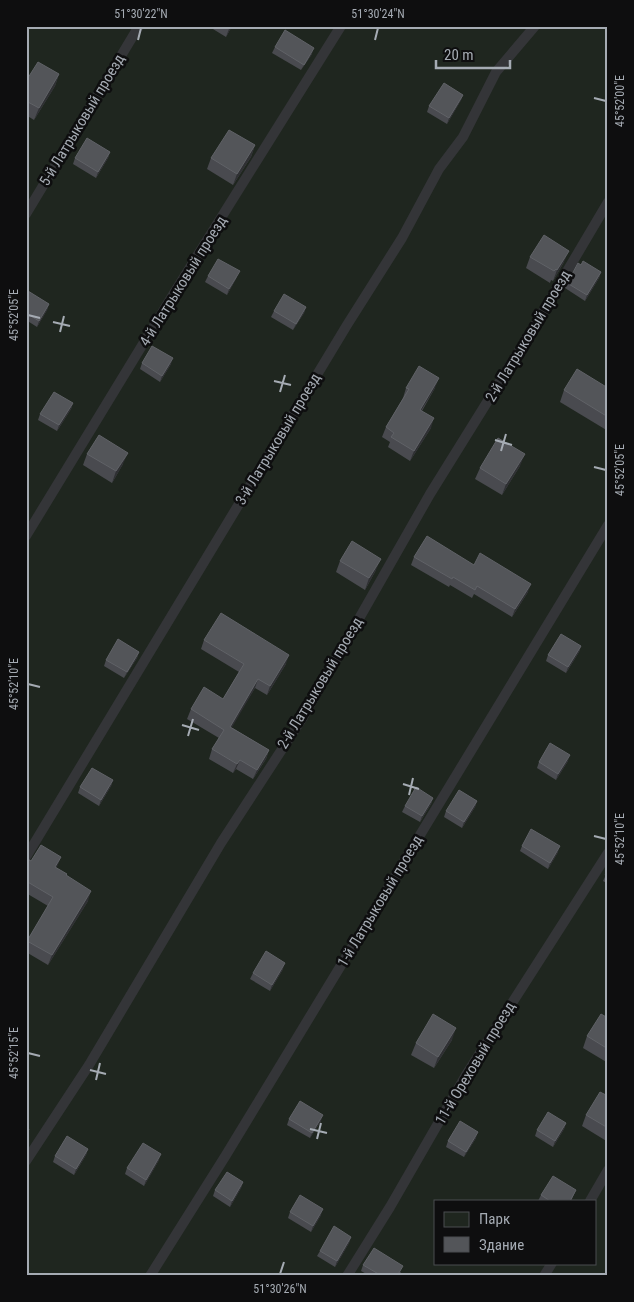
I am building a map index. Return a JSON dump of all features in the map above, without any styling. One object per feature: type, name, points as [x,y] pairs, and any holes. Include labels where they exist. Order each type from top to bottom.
[{"type":"lane","name":"5-й Латрыковый проезд","points":[[26,214],[139,26]]},
{"type":"lane","name":"4-й Латрыковый проезд","points":[[26,536],[341,26]]},
{"type":"lane","name":"3-й Латрыковый проезд","points":[[26,857],[346,325],[402,238],[439,169],[463,137],[496,72],[535,26]]},
{"type":"lane","name":"2-й Латрыковый проезд","points":[[26,1161],[89,1065],[221,844],[303,717],[430,494],[540,317],[608,202]]},
{"type":"lane","name":"1-й Латрыковый проезд","points":[[150,1276],[226,1155],[608,525]]},
{"type":"lane","name":"11-й Ореховый проезд","points":[[347,1276],[390,1207],[471,1067],[608,853]]},
{"type":"lane","points":[[591,1200],[608,1170]]},
{"type":"lane","points":[[544,1276],[551,1264]]},
{"type":"green space","points":[[26,26],[608,26],[608,1276],[26,1276]]},
{"type":"building","points":[[285,30],[314,48],[304,65],[275,47]]},
{"type":"building","points":[[38,62],[59,74],[39,108],[26,101],[26,81]]},
{"type":"building","points":[[444,83],[463,95],[449,118],[429,106]]},
{"type":"building","points":[[229,130],[255,145],[237,174],[211,158]]},
{"type":"building","points":[[87,138],[110,152],[98,172],[75,158]]},
{"type":"building","points":[[544,235],[569,251],[557,270],[554,271],[530,257]]},
{"type":"building","points":[[218,259],[240,271],[229,289],[208,276]]},
{"type":"building","points":[[583,261],[601,272],[587,295],[567,283],[578,263],[581,265]]},
{"type":"building","points":[[28,291],[49,304],[39,321],[26,313],[26,294]]},
{"type":"building","points":[[284,294],[306,307],[296,324],[274,311]]},
{"type":"building","points":[[152,346],[173,358],[162,376],[142,363]]},
{"type":"building","points":[[419,366],[439,378],[420,410],[434,418],[414,451],[391,437],[394,433],[386,427],[409,389],[406,388]]},
{"type":"building","points":[[577,369],[608,388],[608,417],[564,390]]},
{"type":"building","points":[[54,392],[73,403],[59,425],[40,414]]},
{"type":"building","points":[[99,435],[128,453],[116,471],[87,454]]},
{"type":"building","points":[[498,438],[525,454],[506,484],[480,468]]},
{"type":"building","points":[[427,536],[474,565],[480,553],[531,584],[515,609],[477,586],[475,590],[414,557]]},
{"type":"building","points":[[352,541],[381,559],[369,578],[340,561]]},
{"type":"building","points":[[221,613],[289,655],[270,686],[258,679],[230,727],[269,750],[257,770],[240,760],[237,764],[212,749],[224,730],[191,709],[204,687],[223,699],[244,664],[204,640]]},
{"type":"building","points":[[561,634],[581,646],[568,667],[548,655]]},
{"type":"building","points":[[118,639],[139,652],[127,672],[106,660]]},
{"type":"building","points":[[550,743],[570,755],[558,774],[539,762]]},
{"type":"building","points":[[92,768],[113,780],[101,800],[80,787]]},
{"type":"building","points":[[416,787],[433,798],[422,816],[405,806]]},
{"type":"building","points":[[459,790],[477,801],[464,822],[446,811]]},
{"type":"building","points":[[531,829],[560,846],[550,863],[522,846]]},
{"type":"building","points":[[41,845],[61,857],[55,867],[91,891],[52,955],[27,941],[53,897],[26,881],[26,858],[31,861]]},
{"type":"building","points":[[266,951],[285,963],[272,985],[253,973]]},
{"type":"building","points":[[433,1014],[456,1028],[438,1057],[416,1043]]},
{"type":"building","points":[[601,1014],[608,1018],[608,1049],[587,1036]]},
{"type":"building","points":[[600,1092],[608,1096],[608,1128],[586,1115]]},
{"type":"building","points":[[300,1101],[323,1115],[312,1133],[289,1119]]},
{"type":"building","points":[[548,1112],[566,1123],[555,1141],[537,1130]]},
{"type":"building","points":[[460,1121],[478,1132],[466,1152],[448,1141]]},
{"type":"building","points":[[67,1136],[88,1149],[76,1169],[55,1156]]},
{"type":"building","points":[[143,1143],[161,1154],[146,1180],[127,1168]]},
{"type":"building","points":[[227,1172],[243,1182],[232,1201],[215,1190]]},
{"type":"building","points":[[553,1176],[576,1190],[571,1200],[548,1200],[541,1195]]},
{"type":"building","points":[[300,1195],[323,1209],[313,1226],[290,1212]]},
{"type":"building","points":[[334,1226],[351,1237],[337,1261],[320,1251]]},
{"type":"building","points":[[374,1248],[403,1266],[397,1276],[382,1276],[363,1265]]}]
